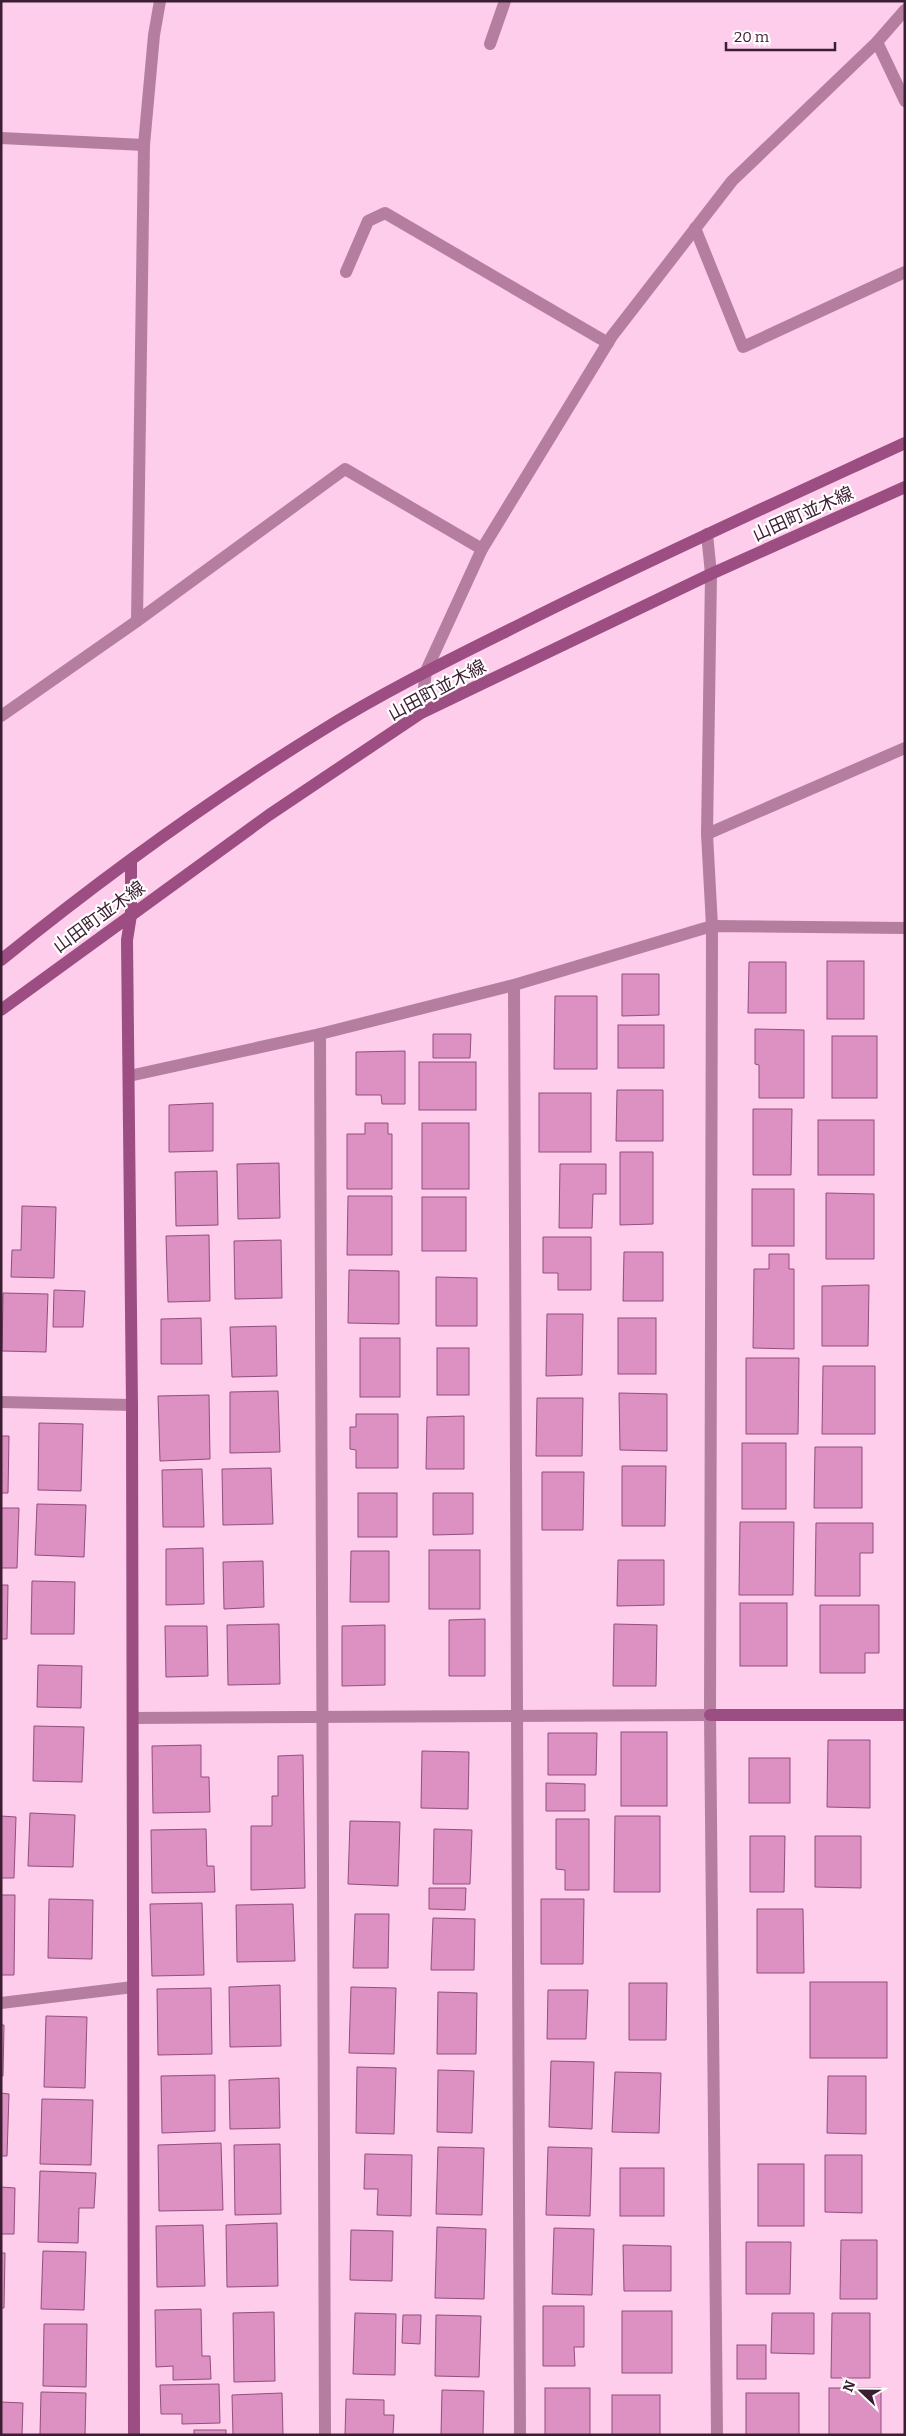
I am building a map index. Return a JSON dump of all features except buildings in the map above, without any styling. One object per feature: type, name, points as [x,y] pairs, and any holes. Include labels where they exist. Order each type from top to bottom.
[{"type":"street","points":[[137,621],[144,145],[154,35],[160,1]]},
{"type":"street","points":[[490,44],[506,1]]},
{"type":"street","points":[[421,713],[426,671],[482,549],[608,343],[732,181],[877,42],[905,10]]},
{"type":"street","points":[[877,42],[905,101]]},
{"type":"street","points":[[1,138],[144,145]]},
{"type":"street","points":[[346,272],[368,221],[385,213],[608,343]]},
{"type":"street","points":[[695,228],[743,347],[905,272]]},
{"type":"street","name":"山田町並木線","points":[[1,960],[45,924],[181,824],[322,731],[426,671],[707,534],[905,443]]},
{"type":"street","points":[[1,716],[137,621],[345,469],[482,549]]},
{"type":"street","name":"山田町並木線","points":[[3,1005],[269,815],[421,713],[711,574],[905,487]]},
{"type":"street","points":[[707,534],[711,574],[708,834],[712,926],[710,1716],[717,2435]]},
{"type":"street","points":[[708,834],[905,748]]},
{"type":"street","points":[[131,862],[131,915],[127,940],[130,1076],[132,1405],[134,2435]]},
{"type":"street","points":[[130,1076],[320,1034],[514,985],[712,926],[905,928]]},
{"type":"street","points":[[514,985],[520,2435]]},
{"type":"street","points":[[320,1034],[325,2435]]},
{"type":"street","points":[[1,1402],[132,1405]]},
{"type":"street","points":[[133,1718],[905,1714]]},
{"type":"street","points":[[1,2003],[134,1987]]}]
